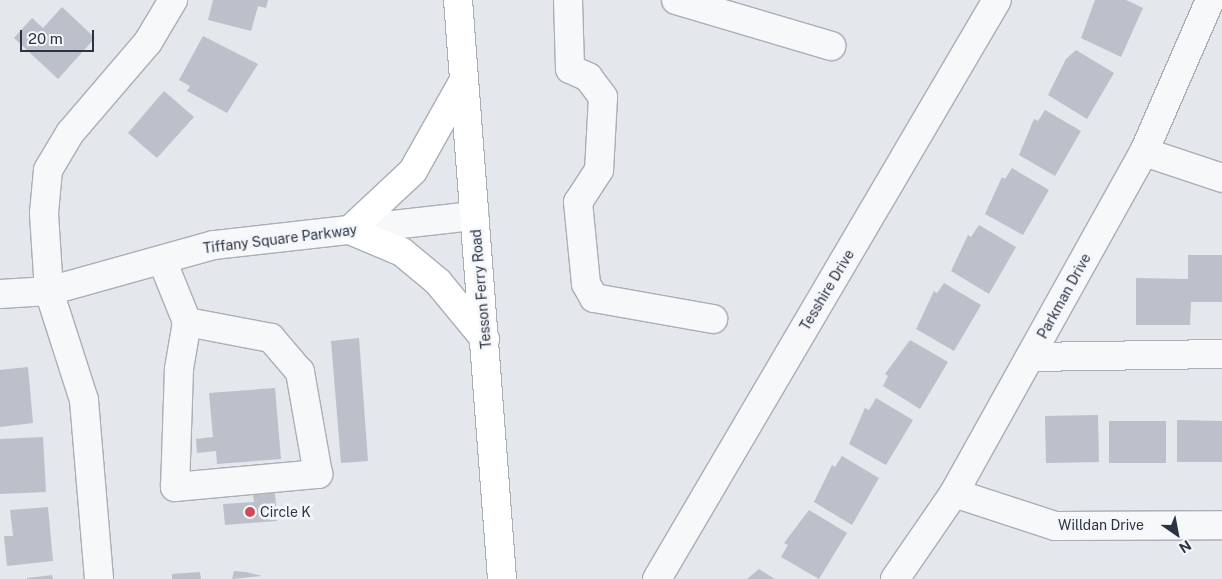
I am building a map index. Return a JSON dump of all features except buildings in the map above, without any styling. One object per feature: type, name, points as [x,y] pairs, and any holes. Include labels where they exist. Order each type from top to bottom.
[{"type":"main road","name":"Tesson Ferry Road","points":[[458,0],[502,579]]},
{"type":"main road","points":[[464,80],[413,171],[350,230],[402,252],[438,282],[485,339]]},
{"type":"street","points":[[99,579],[84,400],[49,291],[44,213],[48,170],[70,133],[148,42],[172,0]]},
{"type":"street","points":[[568,0],[570,69],[588,76],[603,97],[598,170],[578,202],[586,284],[594,298],[713,320]]},
{"type":"street","points":[[676,0],[831,46]]},
{"type":"street","name":"Tesshire Drive","points":[[657,579],[998,0]]},
{"type":"street","name":"Parkman Drive","points":[[895,579],[954,493],[1144,152],[1210,0]]},
{"type":"street","points":[[1144,152],[1222,178]]},
{"type":"street","name":"Tiffany Square Parkway","points":[[0,294],[49,291],[214,245],[474,216]]},
{"type":"street","points":[[162,260],[187,322],[179,369],[175,486],[318,474],[300,372],[271,338],[187,322]]},
{"type":"street","points":[[1030,357],[1222,354]]},
{"type":"street","name":"Willdan Drive","points":[[954,493],[1055,526],[1222,525]]},
{"type":"place","name":"Circle K","points":[[250,512]]}]
